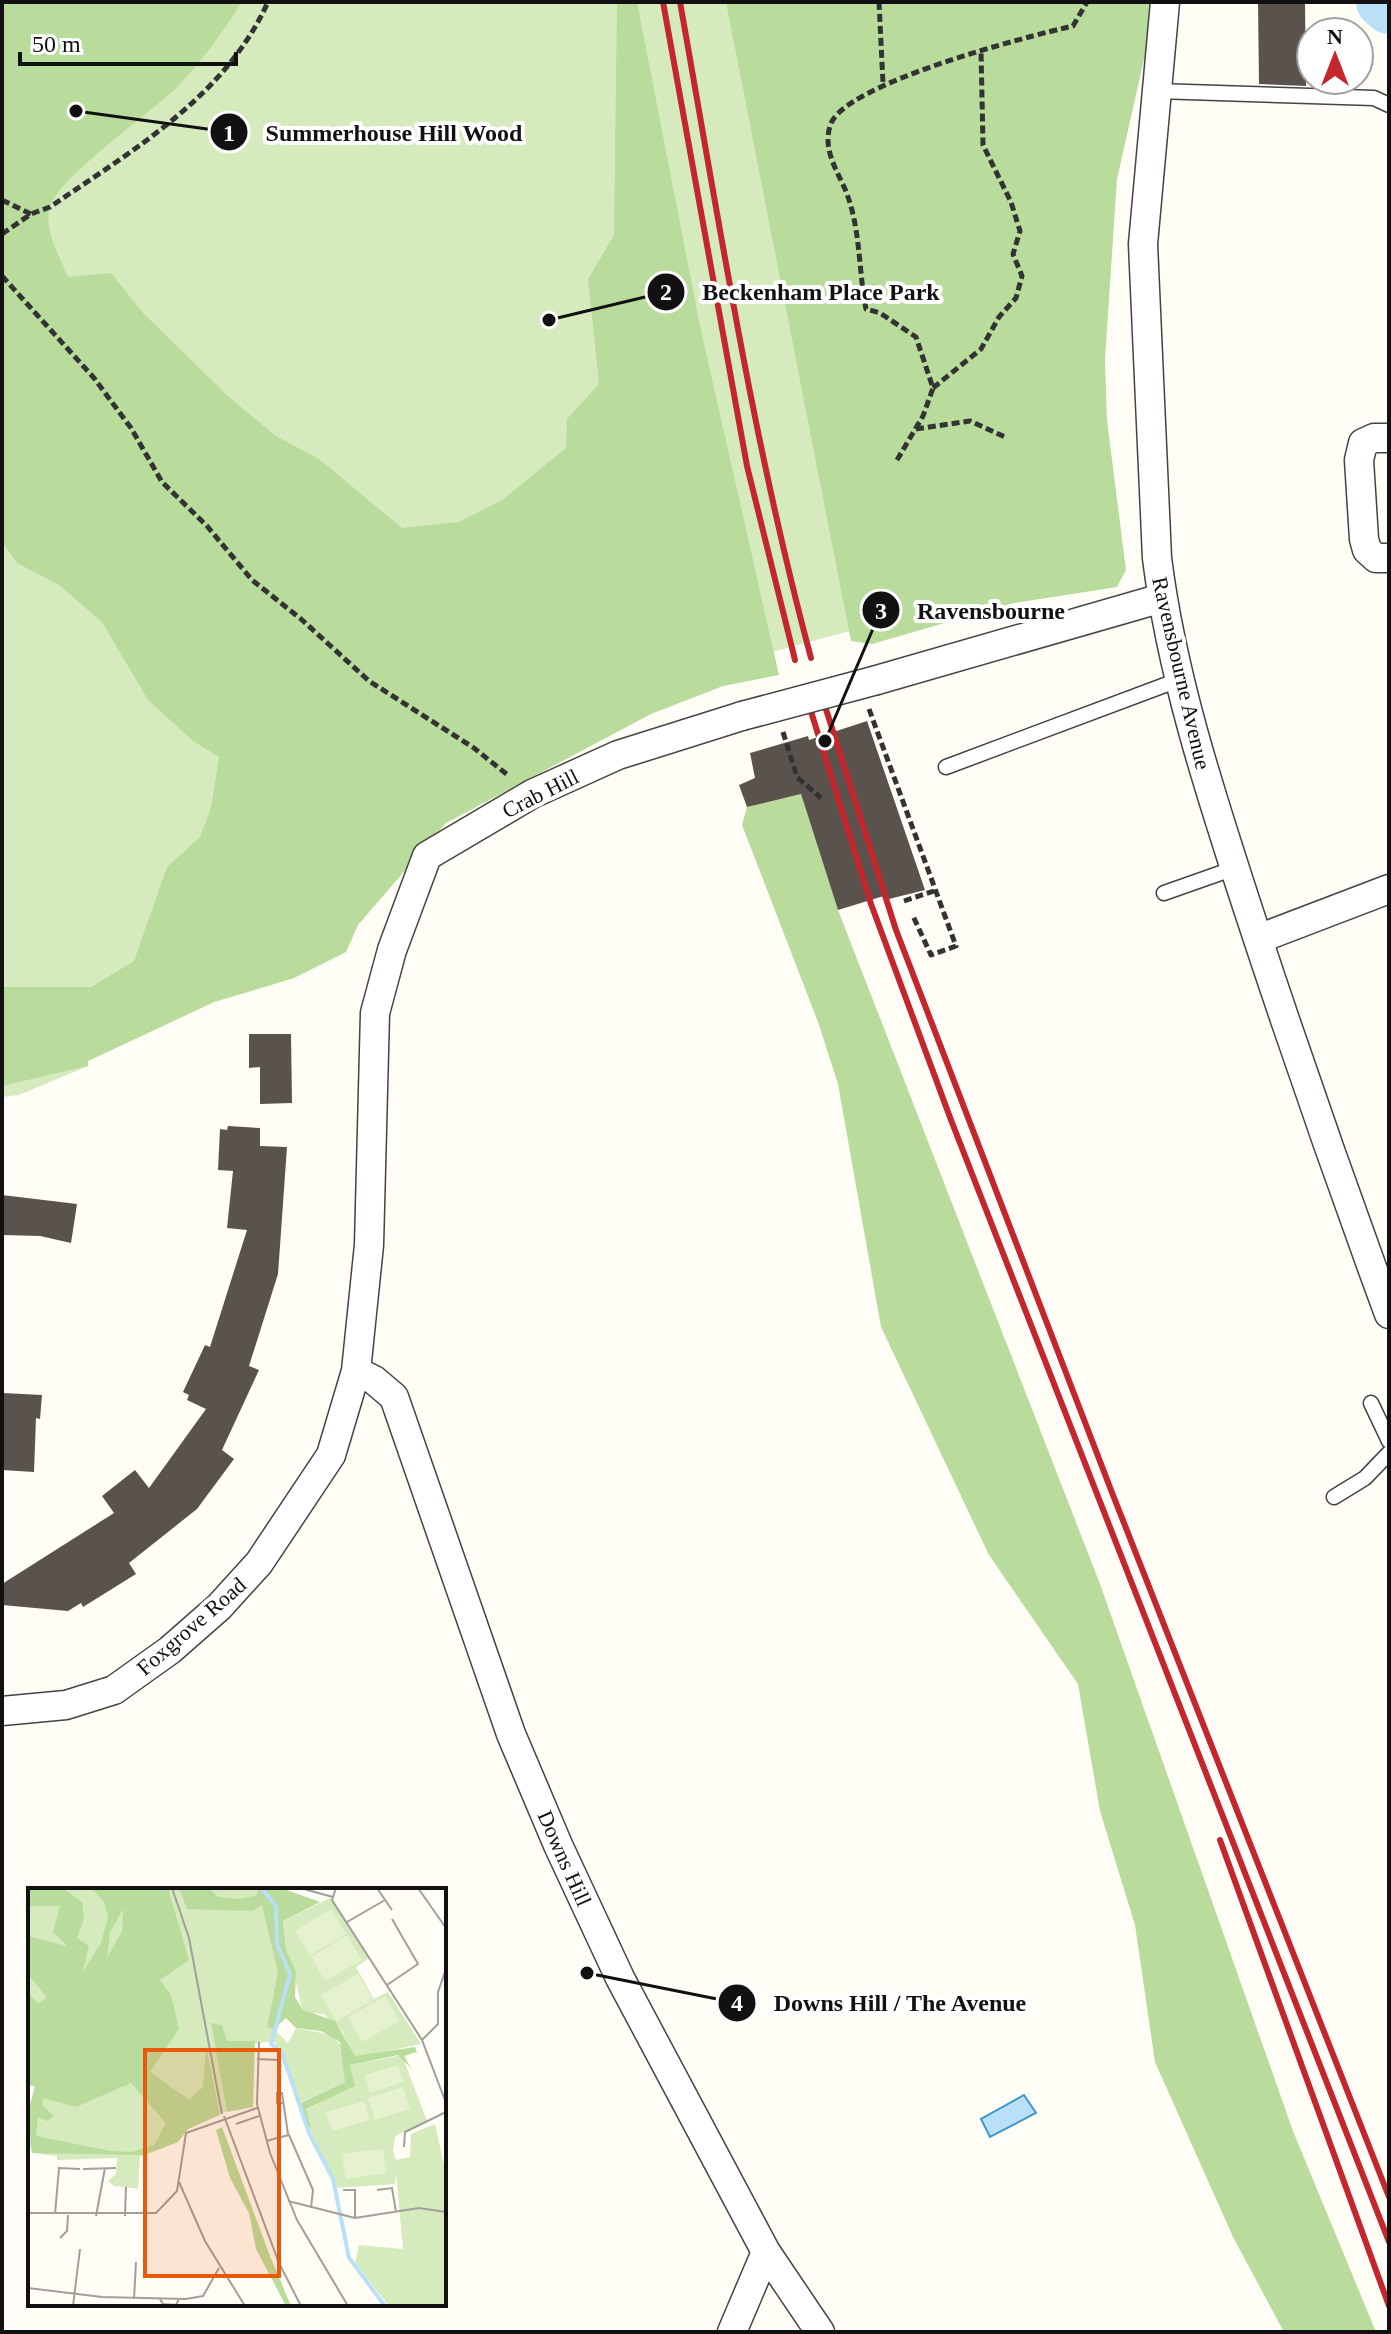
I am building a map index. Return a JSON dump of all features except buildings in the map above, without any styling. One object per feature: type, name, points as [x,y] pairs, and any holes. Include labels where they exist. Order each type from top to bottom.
[{"type":"street","name":"Ravensbourne Avenue","points":[[1165,2],[1143,244],[1157,558],[1162,598],[1200,761],[1299,1069],[1389,1314]]},
{"type":"street","points":[[1389,438],[1374,438],[1363,443],[1359,460],[1367,550],[1376,558],[1389,558]]},
{"type":"street","name":"Crab Hill","points":[[356,1371],[369,1245],[375,1013],[392,950],[427,856],[532,794],[618,755],[742,716],[872,693],[1162,598]]},
{"type":"street","points":[[1258,939],[1389,889]]},
{"type":"street","name":"Foxgrove Road","points":[[2,1711],[66,1705],[114,1690],[170,1650],[219,1607],[259,1563],[331,1455],[356,1371]]},
{"type":"street","name":"Downs Hill","points":[[356,1371],[374,1380],[394,1397],[511,1734],[620,1978],[766,2252],[820,2332]]},
{"type":"street","points":[[732,2332],[766,2252]]},
{"type":"lane","points":[[1157,91],[1374,98],[1389,105]]},
{"type":"lane","points":[[946,767],[1181,679]]},
{"type":"lane","points":[[1164,893],[1235,868]]},
{"type":"lane","points":[[1371,1403],[1389,1441]]},
{"type":"lane","points":[[1334,1497],[1365,1478],[1389,1453]]},
{"type":"path","points":[[2,234],[31,214],[50,207],[157,133],[208,91],[254,33],[268,2]]},
{"type":"path","points":[[879,2],[883,83]]},
{"type":"path","points":[[933,388],[916,337],[880,313],[866,309],[860,277],[859,237],[846,192],[829,155],[830,125],[840,109],[883,83],[981,50],[1073,26],[1087,2]]},
{"type":"path","points":[[897,460],[933,388],[981,349],[999,317],[1016,298],[1022,276],[1013,254],[1020,231],[1011,202],[983,145],[981,50]]},
{"type":"path","points":[[2,200],[31,214]]},
{"type":"path","points":[[2,276],[94,378],[131,428],[162,482],[207,526],[252,580],[301,619],[369,681],[474,748],[511,777]]},
{"type":"path","points":[[915,429],[970,421],[1005,437]]},
{"type":"path","points":[[872,693],[934,891],[956,946],[931,955],[913,916]]},
{"type":"path","points":[[782,728],[797,777],[821,798]]},
{"type":"path","points":[[904,901],[934,891]]},
{"type":"green space","points":[[2,2],[1106,2],[861,628],[672,679],[531,733],[294,978],[214,1002],[88,1061],[88,1066],[19,1095],[2,1097]]},
{"type":"green space","points":[[2,2],[242,2],[211,47],[175,89],[86,163],[57,194],[48,216],[51,234],[68,277],[111,273],[143,313],[229,397],[276,436],[319,459],[402,528],[459,522],[502,500],[566,448],[567,419],[599,384],[588,279],[614,235],[617,2],[637,2],[700,326],[779,675],[723,686],[651,714],[446,823],[358,925],[346,952],[294,978],[214,1002],[88,1061],[88,1066],[2,1086],[4,987],[91,987],[134,961],[167,867],[200,837],[211,808],[219,757],[193,741],[148,700],[102,622],[59,585],[17,563],[2,542]]},
{"type":"green space","points":[[726,2],[1152,2],[1147,46],[1117,179],[1105,359],[1107,420],[1126,570],[1117,587],[1014,603],[872,644],[851,641]]},
{"type":"green space","points":[[801,794],[838,910],[1100,1584],[1293,2131],[1376,2332],[1284,2332],[1233,2237],[1155,2062],[1135,1925],[1100,1811],[1078,1684],[989,1555],[881,1327],[838,1084],[818,1022],[742,825],[747,807]]},
{"type":"water","points":[[1024,2095],[1036,2113],[990,2137],[981,2119]]},
{"type":"waterway","points":[[1382,2],[1389,8]]},
{"type":"railway","points":[[663,2],[747,466],[795,660]]},
{"type":"railway","points":[[680,2],[754,414],[811,658]]},
{"type":"railway","points":[[818,684],[896,930],[1111,1490],[1389,2197]]},
{"type":"railway","points":[[804,689],[871,904],[951,1120],[1389,2242]]},
{"type":"railway","points":[[1220,1840],[1389,2306]]},
{"type":"place","name":"Summerhouse Hill Wood","points":[[76,111]]},
{"type":"place","name":"Beckenham Place Park","points":[[549,320]]},
{"type":"place","name":"Ravensbourne","points":[[825,741]]},
{"type":"place","name":"Downs Hill / The Avenue","points":[[587,1973]]}]
